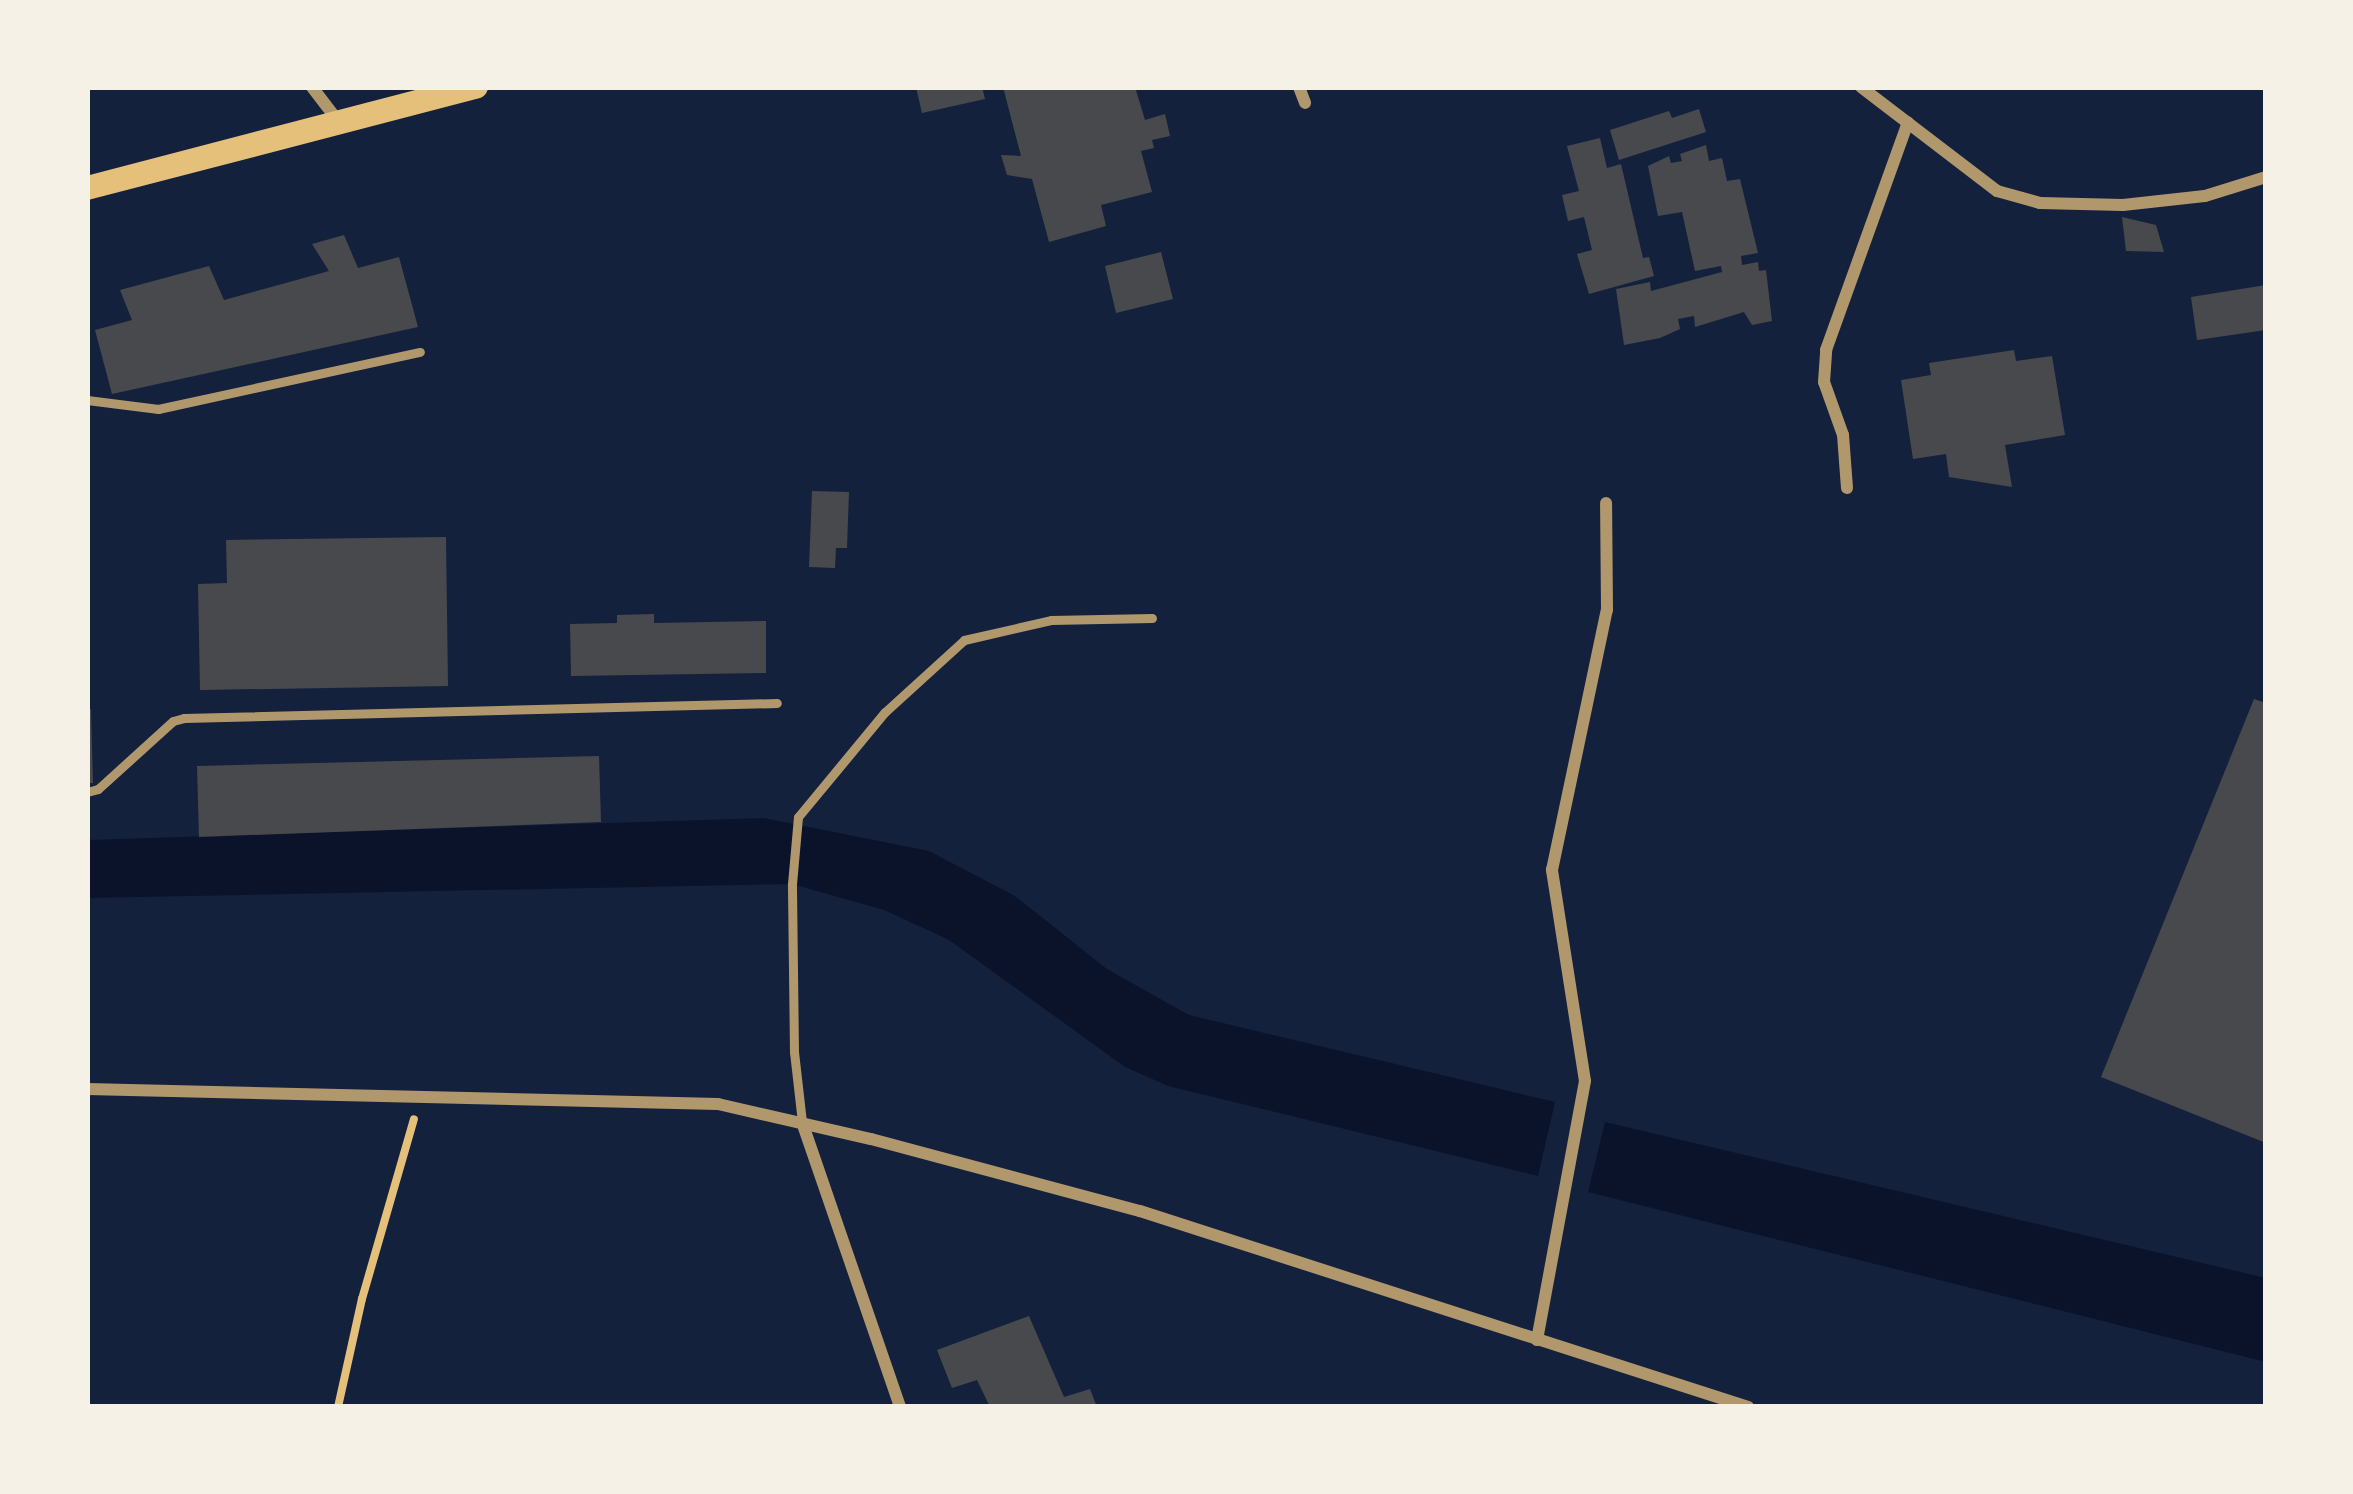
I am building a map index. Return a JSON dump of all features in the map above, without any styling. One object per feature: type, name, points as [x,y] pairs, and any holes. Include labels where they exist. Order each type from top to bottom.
[{"type":"main road","points":[[87,188],[476,87]]},
{"type":"street","points":[[312,87],[338,121]]},
{"type":"street","points":[[1299,87],[1305,103]]},
{"type":"street","points":[[1861,87],[1997,190],[2040,203],[2123,205],[2205,196],[2266,176]]},
{"type":"street","points":[[1846,488],[1843,435],[1824,382],[1826,350],[1908,122]]},
{"type":"street","points":[[1537,1340],[1560,1227],[1560,1193],[1586,1081],[1552,871],[1607,610],[1606,503]]},
{"type":"street","points":[[87,1089],[718,1105],[802,1122],[1140,1211],[1748,1407]]},
{"type":"street","points":[[802,1122],[900,1407]]},
{"type":"lane","points":[[87,400],[158,409],[420,352]]},
{"type":"lane","points":[[802,1122],[794,1052],[792,884],[798,817],[885,712],[964,640],[1052,620],[1152,618]]},
{"type":"lane","points":[[87,792],[98,789],[172,721],[184,718],[777,703]]},
{"type":"path","points":[[338,1407],[362,1299],[421,1095]]},
{"type":"water","points":[[764,818],[929,851],[1015,896],[1107,969],[1189,1015],[1555,1102],[1538,1176],[1168,1086],[1125,1067],[949,940],[884,910],[792,884],[87,898],[87,840]]},
{"type":"water","points":[[1605,1122],[2266,1278],[2266,1362],[1588,1192]]},
{"type":"building","points":[[916,87],[982,87],[985,99],[922,113]]},
{"type":"building","points":[[1003,87],[1135,87],[1145,120],[1165,114],[1170,136],[1152,140],[1154,148],[1141,151],[1152,192],[1101,205],[1106,226],[1049,242],[1032,179],[1007,175],[1001,155],[1021,156]]},
{"type":"building","points":[[1699,109],[1706,132],[1619,160],[1610,130],[1669,111],[1672,118]]},
{"type":"building","points":[[1600,138],[1607,168],[1621,164],[1643,258],[1649,257],[1654,276],[1589,294],[1577,254],[1592,250],[1584,217],[1568,221],[1562,195],[1579,191],[1567,146]]},
{"type":"building","points":[[1706,145],[1709,161],[1722,158],[1727,181],[1740,179],[1758,253],[1741,256],[1742,265],[1758,262],[1759,271],[1766,270],[1772,321],[1752,325],[1744,312],[1695,327],[1694,316],[1678,319],[1680,329],[1660,338],[1624,345],[1616,289],[1650,282],[1651,291],[1722,272],[1721,266],[1695,271],[1682,212],[1658,216],[1648,166],[1669,156],[1671,163],[1682,161],[1680,154]]},
{"type":"building","points":[[2122,217],[2156,225],[2164,252],[2126,251]]},
{"type":"building","points":[[344,235],[358,268],[399,257],[418,327],[112,394],[95,330],[132,320],[120,290],[209,266],[224,300],[329,271],[312,244]]},
{"type":"building","points":[[1161,252],[1173,299],[1116,313],[1105,266]]},
{"type":"building","points":[[2266,285],[2266,330],[2197,340],[2191,297]]},
{"type":"building","points":[[2014,350],[2016,361],[2052,356],[2065,435],[2005,445],[2012,487],[1949,477],[1946,454],[1913,459],[1901,380],[1931,375],[1929,363]]},
{"type":"building","points":[[812,491],[849,492],[847,548],[836,548],[835,568],[809,567]]},
{"type":"building","points":[[446,537],[448,686],[200,690],[198,584],[227,583],[226,540]]},
{"type":"building","points":[[654,614],[654,623],[766,621],[766,673],[571,676],[570,624],[617,623],[617,615]]},
{"type":"building","points":[[2254,699],[2266,703],[2266,1143],[2101,1077]]},
{"type":"building","points":[[87,709],[91,709],[93,783],[87,783]]},
{"type":"building","points":[[599,756],[601,822],[199,837],[197,766]]},
{"type":"building","points":[[1029,1316],[1064,1397],[1090,1389],[1097,1407],[990,1407],[977,1380],[952,1388],[937,1350]]}]
